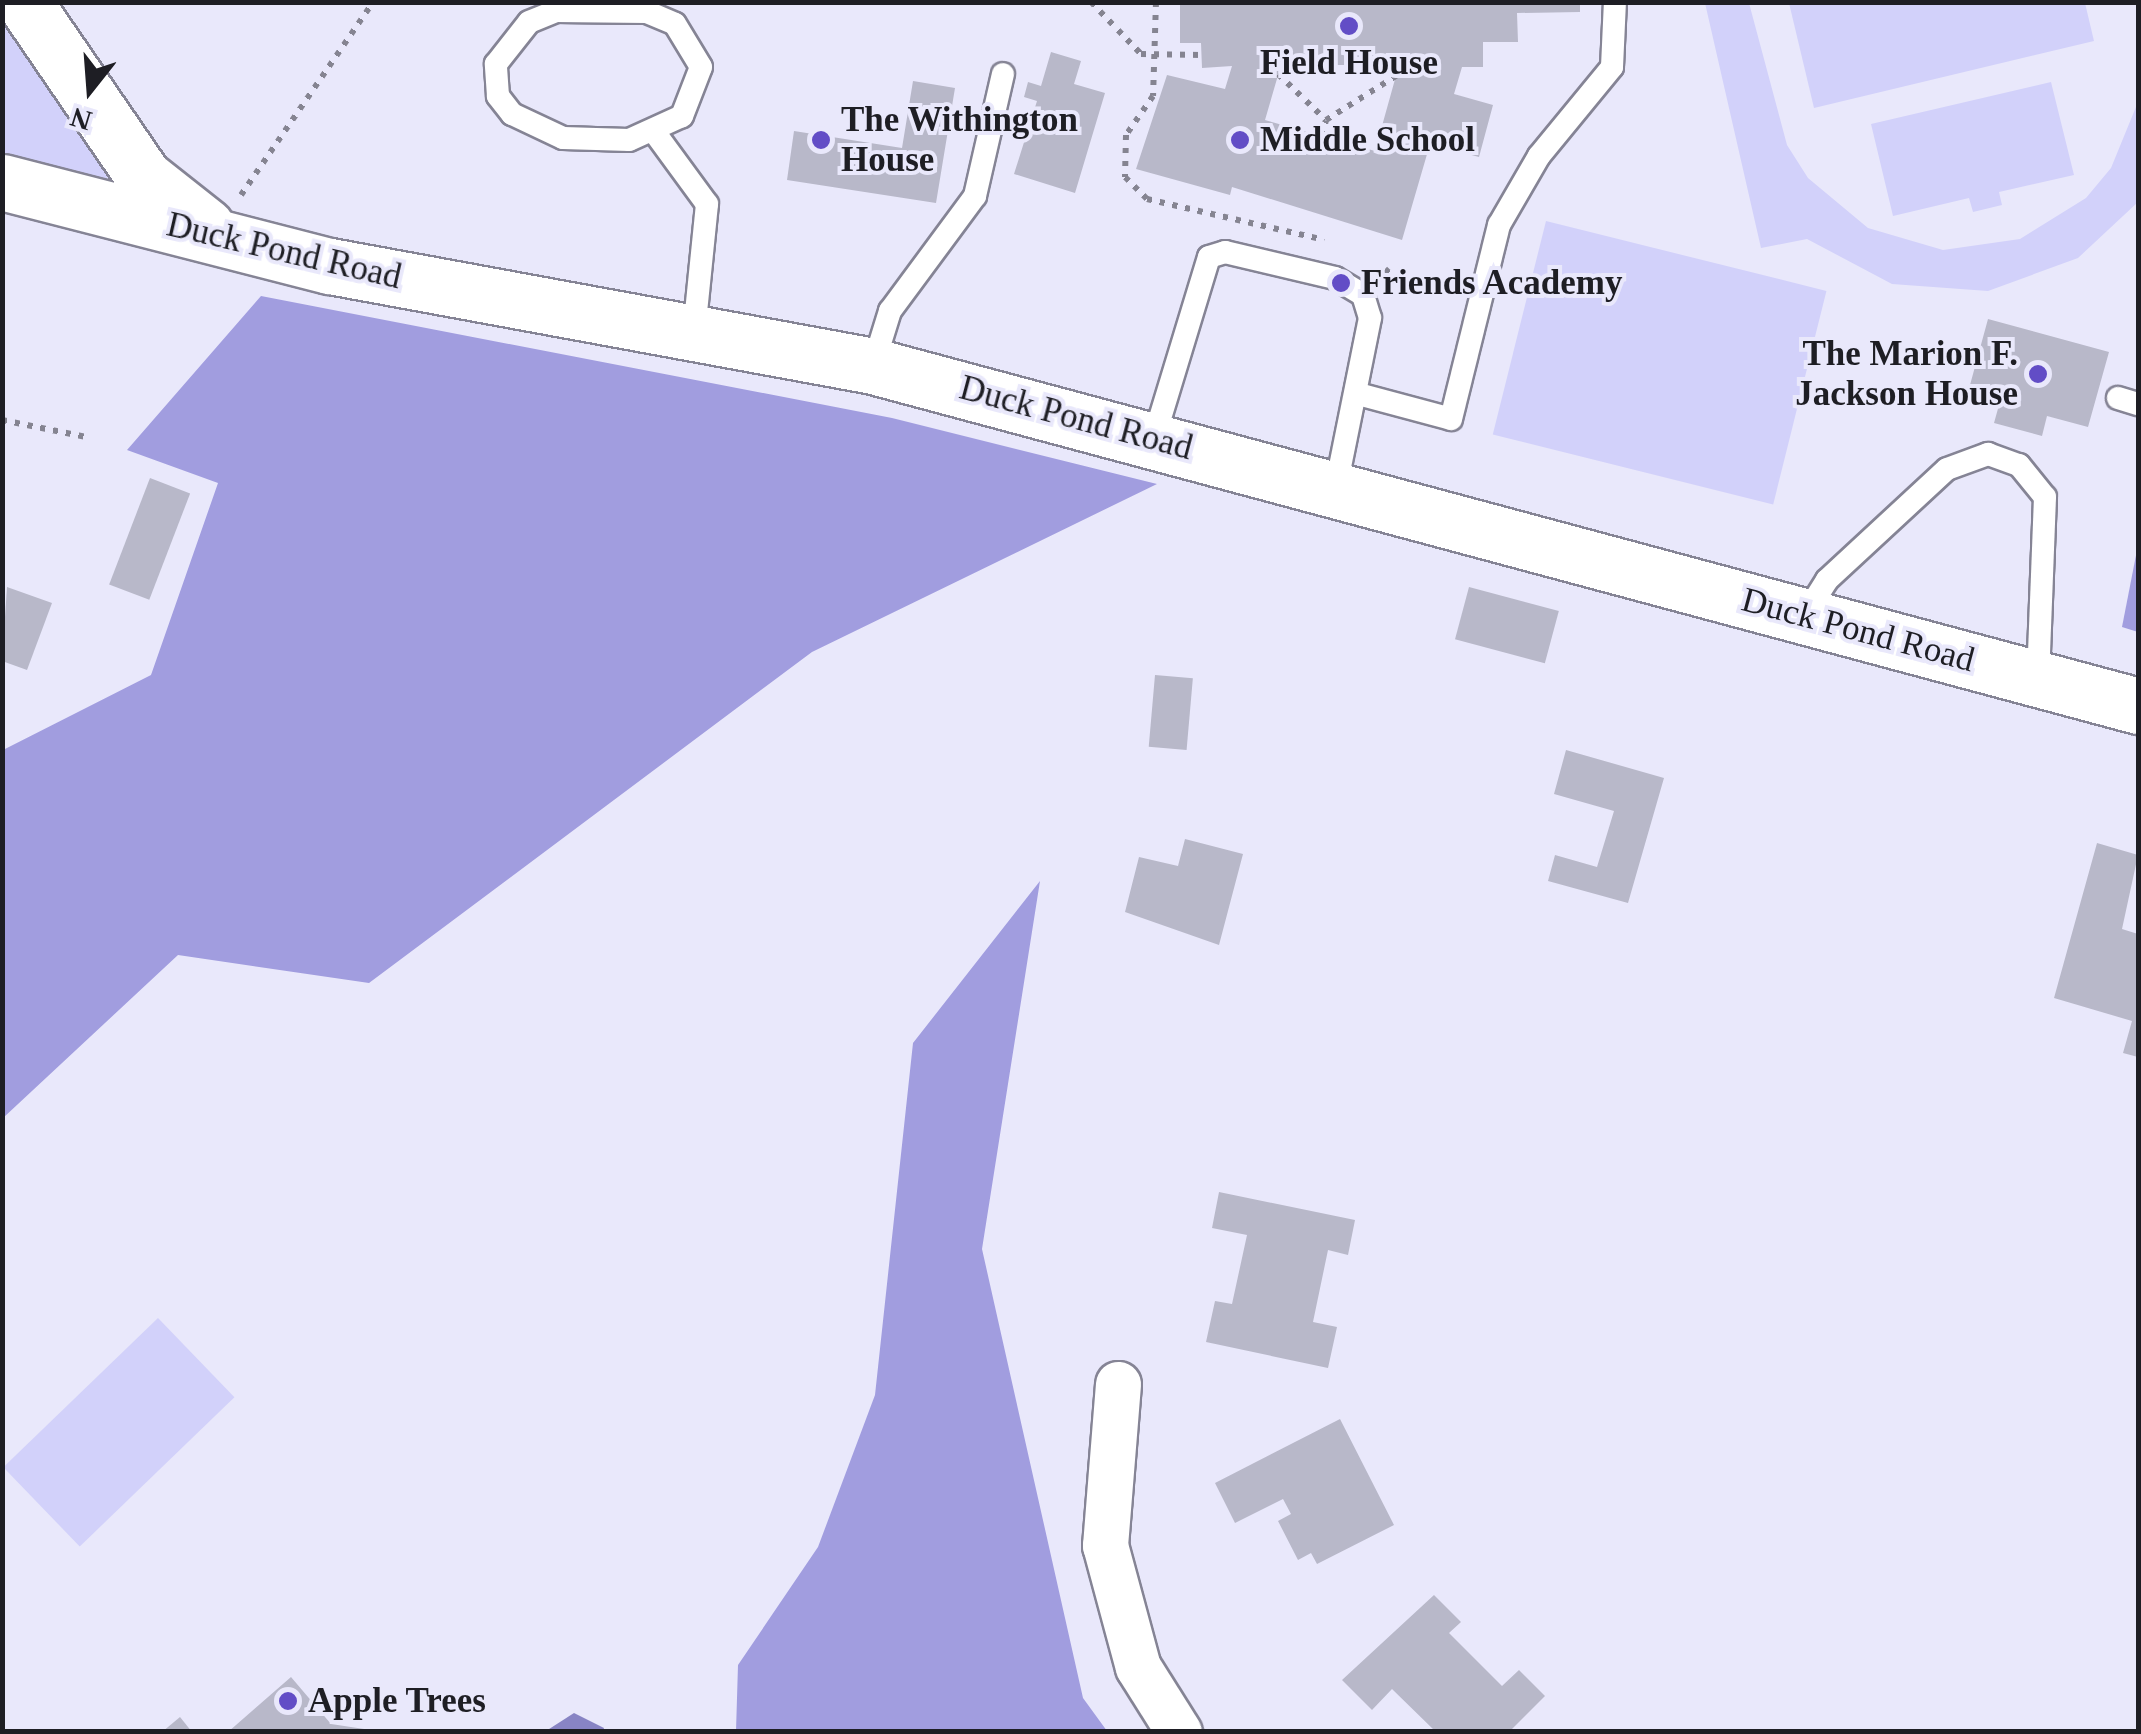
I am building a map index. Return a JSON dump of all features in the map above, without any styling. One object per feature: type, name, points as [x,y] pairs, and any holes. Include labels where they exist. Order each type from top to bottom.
[{"type":"street","points":[[24,2],[144,177],[224,240]]},
{"type":"street","name":"Duck Pond Road","points":[[2,182],[224,240],[872,366],[1336,486],[2038,679],[2133,694]]},
{"type":"street","points":[[1118,1384],[1105,1546],[1138,1667],[1178,1732]]},
{"type":"lane","points":[[1358,394],[1451,420],[1500,225],[1539,156],[1612,67],[1615,2]]},
{"type":"lane","points":[[556,11],[647,12],[675,24],[701,67],[682,116],[655,133],[589,139],[532,128],[498,96],[496,64],[528,22],[556,11]]},
{"type":"lane","points":[[872,366],[890,311],[975,196],[1003,74]]},
{"type":"lane","points":[[655,133],[707,204],[694,331]]},
{"type":"lane","points":[[1154,438],[1194,288],[1209,258],[1225,252],[1335,278],[1362,295],[1370,318],[1358,394],[1336,486]]},
{"type":"lane","points":[[1805,615],[1827,580],[1948,468],[1988,454],[2019,466],[2045,497],[2038,679]]},
{"type":"path","points":[[224,240],[255,172],[373,2]]},
{"type":"path","points":[[1092,2],[1140,54],[1202,55]]},
{"type":"path","points":[[1156,2],[1153,96],[1133,118],[1120,160],[1140,194],[1345,249]]},
{"type":"path","points":[[1278,74],[1326,120]]},
{"type":"path","points":[[1322,136],[1326,120],[1396,76]]},
{"type":"path","points":[[1380,264],[1403,286]]},
{"type":"path","points":[[2,420],[86,437]]},
{"type":"shaded area","points":[[2,3],[109,171],[107,180],[87,188],[3,165]]},
{"type":"shaded area","points":[[1705,3],[1749,3],[1787,145],[1808,178],[1868,228],[1943,250],[2020,239],[2086,198],[2111,168],[2138,102],[2138,202],[2078,258],[1988,291],[1892,284],[1807,239],[1761,248]]},
{"type":"shaded area","points":[[1789,3],[2085,3],[2094,41],[1814,108]]},
{"type":"shaded area","points":[[2051,82],[2074,175],[1999,192],[2002,205],[1973,212],[1969,198],[1893,216],[1871,124]]},
{"type":"shaded area","points":[[1546,221],[1826,291],[1773,504],[1493,434]]},
{"type":"shaded area","points":[[261,296],[892,418],[1157,484],[812,652],[369,983],[178,955],[3,1118],[3,750],[151,675],[218,483],[127,450]]},
{"type":"shaded area","points":[[2138,545],[2138,632],[2122,627]]},
{"type":"shaded area","points":[[1040,881],[982,1249],[1083,1698],[1107,1731],[736,1731],[738,1665],[818,1547],[875,1395],[913,1043]]},
{"type":"shaded area","points":[[158,1318],[234,1397],[80,1546],[3,1467]]},
{"type":"shaded area","points":[[574,1713],[604,1728],[603,1731],[546,1731]]},
{"type":"building","name":"Middle School","points":[[1180,2],[1580,2],[1580,12],[1517,13],[1518,42],[1483,42],[1483,67],[1462,67],[1454,94],[1493,105],[1479,157],[1430,144],[1402,240],[1232,187],[1230,195],[1136,169],[1167,75],[1225,89],[1232,66],[1202,68],[1201,43],[1180,43]],"holes":[[[1281,65],[1399,65],[1375,151],[1265,120]]]},
{"type":"building","points":[[1051,52],[1081,61],[1074,84],[1105,93],[1075,193],[1014,174],[1037,101],[1024,97],[1028,82],[1041,86]]},
{"type":"building","name":"The Withington House","points":[[913,81],[955,88],[936,203],[787,180],[794,131],[902,148]]},
{"type":"building","name":"The Marion F. Jackson House","points":[[1988,319],[2109,352],[2088,427],[2047,416],[2042,436],[1994,423],[1999,405],[1967,396]]},
{"type":"building","points":[[150,478],[190,493],[149,600],[109,584]]},
{"type":"building","points":[[7,587],[52,603],[27,670],[2,661]]},
{"type":"building","points":[[1469,587],[1559,611],[1545,663],[1455,639]]},
{"type":"building","points":[[1155,675],[1193,678],[1187,750],[1149,747]]},
{"type":"building","points":[[1566,750],[1664,778],[1628,903],[1548,881],[1555,855],[1597,867],[1614,811],[1554,794]]},
{"type":"building","points":[[1185,839],[1243,854],[1219,945],[1125,912],[1139,857],[1178,866]]},
{"type":"building","points":[[2097,843],[2138,855],[2122,929],[2138,934],[2138,1057],[2123,1053],[2132,1021],[2054,998]]},
{"type":"building","points":[[1219,1192],[1355,1220],[1348,1255],[1328,1250],[1313,1322],[1337,1327],[1328,1368],[1206,1342],[1215,1301],[1232,1304],[1247,1235],[1212,1228]]},
{"type":"building","points":[[1340,1419],[1394,1525],[1317,1564],[1311,1553],[1298,1560],[1278,1521],[1291,1514],[1283,1499],[1235,1523],[1215,1483]]},
{"type":"building","points":[[1434,1595],[1461,1622],[1449,1633],[1502,1686],[1519,1670],[1545,1696],[1509,1732],[1436,1732],[1392,1689],[1372,1710],[1342,1680]]},
{"type":"building","name":"Apple Trees","points":[[291,1677],[331,1724],[384,1732],[228,1732]]},
{"type":"building","points":[[180,1717],[192,1732],[162,1732]]},
{"type":"place","name":"Field House","points":[[1349,26]]},
{"type":"place","name":"The Withington House","points":[[821,140]]},
{"type":"place","name":"Middle School","points":[[1240,140]]},
{"type":"place","name":"Friends Academy","points":[[1341,283]]},
{"type":"place","name":"The Marion F. Jackson House","points":[[2038,374]]},
{"type":"place","name":"Apple Trees","points":[[288,1701]]}]
